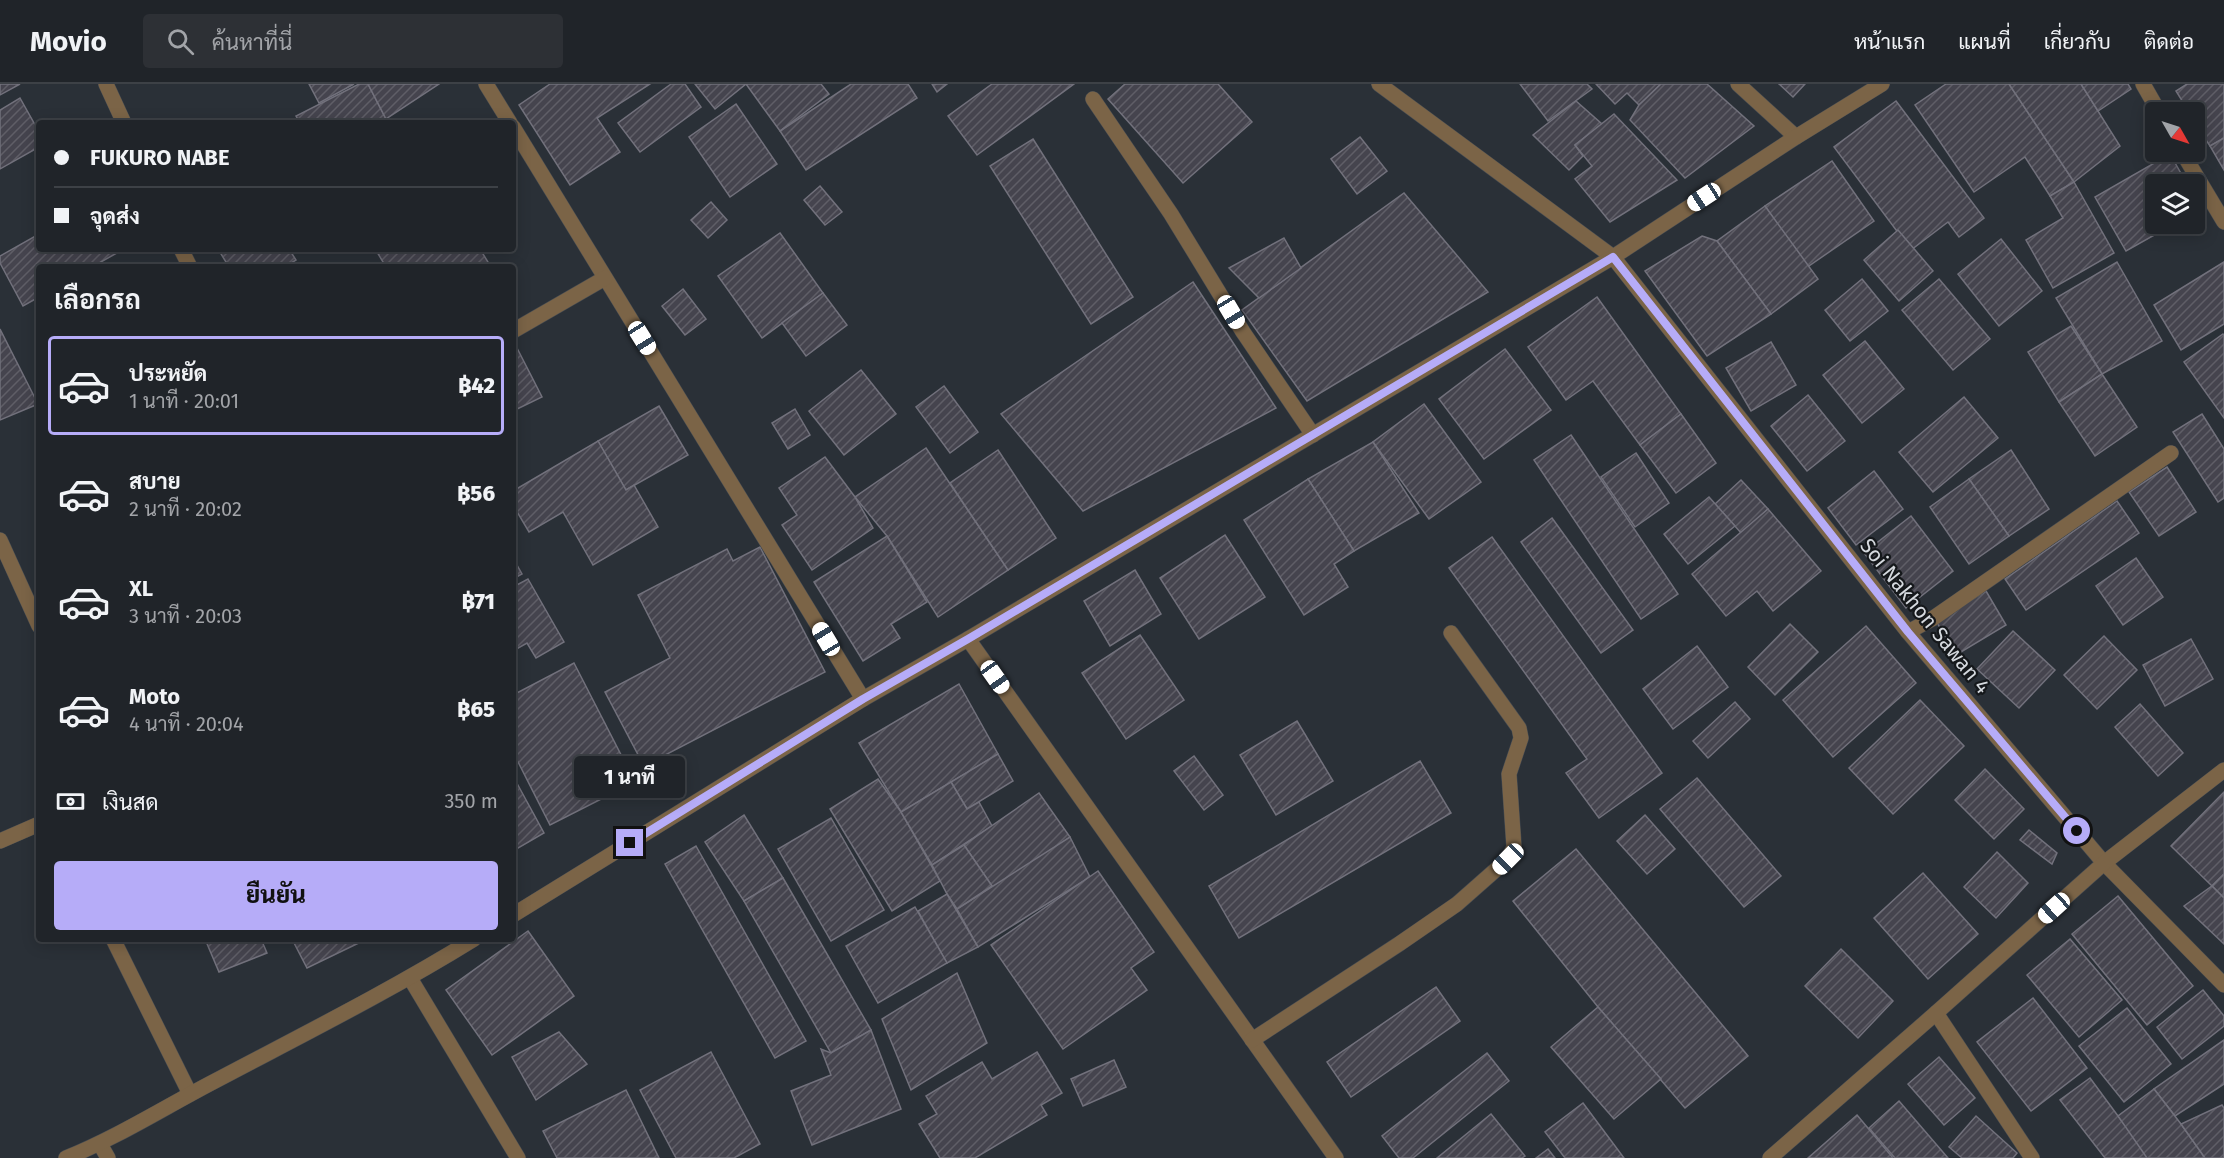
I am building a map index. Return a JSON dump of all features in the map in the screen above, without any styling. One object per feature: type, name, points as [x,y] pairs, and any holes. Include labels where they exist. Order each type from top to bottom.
[{"type":"street","points":[[106,84],[123,120]]},
{"type":"street","points":[[486,84],[508,120]]},
{"type":"street","name":"Soi Nakhon Sawan 4","points":[[1379,84],[1613,257],[1908,632],[2104,863],[2224,985]]},
{"type":"street","points":[[1738,84],[1796,137]]},
{"type":"street","points":[[516,913],[863,699],[1613,257],[1796,137],[1882,84]]},
{"type":"street","points":[[2143,84],[2153,102]]},
{"type":"street","points":[[1094,99],[1171,214],[1243,332],[1313,435]]},
{"type":"street","points":[[516,132],[863,699]]},
{"type":"street","points":[[2188,162],[2224,222]]},
{"type":"street","points":[[516,329],[605,278]]},
{"type":"street","points":[[1908,632],[1932,619],[2171,453]]},
{"type":"street","points":[[0,540],[36,620]]},
{"type":"street","points":[[1252,1040],[1457,904],[1508,859],[1514,847],[1509,774],[1521,738],[1519,728],[1451,633]]},
{"type":"street","points":[[968,639],[1336,1158]]},
{"type":"street","points":[[1770,1158],[2104,863],[2224,770]]},
{"type":"street","points":[[0,841],[36,825]]},
{"type":"street","points":[[114,942],[190,1094]]},
{"type":"street","points":[[66,1158],[100,1144],[410,978],[469,942]]},
{"type":"street","points":[[410,978],[518,1158]]},
{"type":"street","points":[[1936,1013],[2032,1158]]},
{"type":"street","points":[[100,1144],[108,1158]]},
{"type":"building","points":[[0,84],[20,84],[0,95]]},
{"type":"building","points":[[309,84],[354,84],[319,103]]},
{"type":"building","points":[[359,84],[368,84],[386,120],[298,120],[296,116]]},
{"type":"building","points":[[368,84],[439,84],[386,119]]},
{"type":"building","points":[[550,84],[650,84],[597,118],[620,152],[570,185],[519,105]]},
{"type":"building","points":[[671,84],[685,84],[701,107],[640,152],[618,123]]},
{"type":"building","points":[[695,84],[746,84],[715,109]]},
{"type":"building","points":[[746,84],[821,84],[829,94],[780,131]]},
{"type":"building","points":[[851,84],[908,84],[917,98],[806,170],[780,131]]},
{"type":"building","points":[[932,84],[947,84],[937,92]]},
{"type":"building","points":[[992,84],[1074,84],[977,155],[948,116]]},
{"type":"building","points":[[1125,84],[1218,84],[1252,122],[1183,183],[1108,99]]},
{"type":"building","points":[[1520,84],[1587,84],[1592,89],[1548,121]]},
{"type":"building","points":[[1596,84],[1661,84],[1639,105],[1627,93],[1615,104]]},
{"type":"building","points":[[1661,84],[1707,84],[1754,126],[1685,178],[1630,120],[1639,105]]},
{"type":"building","points":[[1779,84],[1805,84],[1793,97]]},
{"type":"building","points":[[1946,84],[2009,84],[2074,182],[2050,196],[2025,157],[1974,192],[1915,105]]},
{"type":"building","points":[[2009,84],[2081,84],[2120,146],[2074,182]]},
{"type":"building","points":[[2081,84],[2128,84],[2131,89],[2098,111]]},
{"type":"building","points":[[2187,84],[2224,84],[2224,138],[2210,146],[2205,138],[2205,102],[2183,102],[2176,91]]},
{"type":"building","points":[[20,98],[36,127],[36,149],[0,169],[0,110]]},
{"type":"building","points":[[1576,101],[1602,124],[1575,145],[1583,156],[1569,170],[1533,135]]},
{"type":"building","points":[[1896,101],[1984,218],[1959,237],[1948,222],[1911,250],[1834,147]]},
{"type":"building","points":[[736,104],[777,164],[730,197],[689,137]]},
{"type":"building","points":[[1614,114],[1677,180],[1610,222],[1575,179],[1592,166],[1575,145]]},
{"type":"building","points":[[1360,137],[1387,171],[1357,194],[1331,159]]},
{"type":"building","points":[[2224,138],[2224,170],[2210,146]]},
{"type":"building","points":[[1033,139],[1133,297],[1091,324],[990,166]]},
{"type":"building","points":[[1832,161],[1874,221],[1806,268],[1765,206]]},
{"type":"building","points":[[2156,162],[2175,162],[2181,174],[2145,174],[2145,234],[2156,234],[2126,251],[2095,197]]},
{"type":"building","points":[[2074,182],[2114,253],[2053,288],[2026,240],[2063,218],[2050,196]]},
{"type":"building","points":[[820,186],[842,212],[825,225],[804,200]]},
{"type":"building","points":[[1404,193],[1488,292],[1307,401],[1242,310]]},
{"type":"building","points":[[711,202],[727,220],[708,238],[691,220]]},
{"type":"building","points":[[1765,206],[1818,279],[1771,314],[1717,241]]},
{"type":"building","points":[[1898,230],[1933,271],[1899,301],[1864,260]]},
{"type":"building","points":[[780,233],[823,293],[762,338],[718,276]]},
{"type":"building","points":[[36,236],[36,252],[119,252],[97,264],[36,264],[36,299],[23,306],[0,263],[0,256]]},
{"type":"building","points":[[1702,236],[1717,241],[1771,314],[1707,356],[1645,271]]},
{"type":"building","points":[[1284,238],[1301,268],[1259,298],[1229,268]]},
{"type":"building","points":[[2001,239],[2042,291],[1999,326],[1958,274]]},
{"type":"building","points":[[220,252],[291,252],[296,260],[290,264],[227,264]]},
{"type":"building","points":[[377,252],[482,252],[489,264],[384,264]]},
{"type":"building","points":[[2117,262],[2162,341],[2102,374],[2056,298]]},
{"type":"building","points":[[2224,262],[2224,324],[2181,350],[2154,305]]},
{"type":"building","points":[[1862,279],[1888,311],[1850,341],[1825,310]]},
{"type":"building","points":[[1939,279],[1990,339],[1953,370],[1902,310]]},
{"type":"building","points":[[1193,282],[1276,408],[1083,511],[1001,414]]},
{"type":"building","points":[[683,289],[706,319],[685,335],[662,306]]},
{"type":"building","points":[[823,293],[847,325],[806,356],[782,323]]},
{"type":"building","points":[[1597,297],[1681,414],[1640,445],[1593,381],[1566,400],[1528,347]]},
{"type":"building","points":[[2071,326],[2102,374],[2059,402],[2028,352]]},
{"type":"building","points":[[0,329],[36,400],[36,405],[0,420]]},
{"type":"building","points":[[2224,335],[2224,418],[2184,362]]},
{"type":"building","points":[[1865,341],[1904,389],[1862,423],[1823,375]]},
{"type":"building","points":[[1771,342],[1796,385],[1751,411],[1726,368]]},
{"type":"building","points":[[516,348],[542,397],[516,410]]},
{"type":"building","points":[[1505,349],[1551,410],[1484,459],[1439,399]]},
{"type":"building","points":[[861,370],[896,414],[844,455],[809,411]]},
{"type":"building","points":[[2102,374],[2137,427],[2095,456],[2059,402]]},
{"type":"building","points":[[944,386],[978,432],[950,453],[916,407]]},
{"type":"building","points":[[1808,395],[1845,441],[1807,471],[1771,426]]},
{"type":"building","points":[[1964,397],[1998,438],[1933,492],[1899,452]]},
{"type":"building","points":[[1424,404],[1481,482],[1429,519],[1373,442]]},
{"type":"building","points":[[659,406],[688,455],[626,490],[598,441]]},
{"type":"building","points":[[795,409],[810,435],[788,449],[772,423]]},
{"type":"building","points":[[1681,414],[1716,463],[1676,493],[1640,445]]},
{"type":"building","points":[[2202,414],[2224,449],[2224,498],[2218,502],[2173,432]]},
{"type":"building","points":[[1571,435],[1678,594],[1641,619],[1534,460]]},
{"type":"building","points":[[598,441],[626,490],[634,485],[658,527],[593,565],[563,512],[529,532],[516,510],[516,489]]},
{"type":"building","points":[[1373,442],[1419,513],[1354,551],[1308,479]]},
{"type":"building","points":[[926,448],[1008,570],[938,617],[887,536],[855,497]]},
{"type":"building","points":[[998,450],[1056,538],[1008,570],[950,483]]},
{"type":"building","points":[[2011,450],[2049,509],[2009,536],[1969,479]]},
{"type":"building","points":[[1636,453],[1669,503],[1635,527],[1601,477]]},
{"type":"building","points":[[825,457],[855,497],[873,528],[812,570],[782,525],[797,515],[779,488]]},
{"type":"building","points":[[2167,467],[2196,512],[2159,536],[2129,492]]},
{"type":"building","points":[[1874,471],[1903,509],[1856,545],[1828,508]]},
{"type":"building","points":[[1308,479],[1354,551],[1334,564],[1348,587],[1304,615],[1244,520]]},
{"type":"building","points":[[1969,479],[2009,536],[1969,564],[1930,507]]},
{"type":"building","points":[[1741,480],[1768,509],[1742,534],[1715,504]]},
{"type":"building","points":[[1709,497],[1735,526],[1688,564],[1664,534]]},
{"type":"building","points":[[2117,501],[2139,533],[2026,610],[2005,579]]},
{"type":"building","points":[[1768,509],[1821,571],[1773,611],[1757,591],[1726,616],[1692,574]]},
{"type":"building","points":[[1911,516],[1953,571],[1906,608],[1864,553]]},
{"type":"building","points":[[1552,518],[1633,630],[1601,653],[1521,542]]},
{"type":"building","points":[[1225,535],[1265,597],[1199,639],[1160,578]]},
{"type":"building","points":[[887,536],[927,602],[891,624],[900,638],[863,661],[814,582]]},
{"type":"building","points":[[1492,537],[1662,773],[1599,818],[1566,773],[1587,759],[1449,568]]},
{"type":"building","points":[[760,547],[825,672],[644,766],[605,692],[670,658],[638,595],[727,549],[733,561]]},
{"type":"building","points":[[2136,558],[2163,597],[2123,625],[2096,586]]},
{"type":"building","points":[[516,563],[522,574],[516,577]]},
{"type":"building","points":[[1135,570],[1161,614],[1110,646],[1084,601]]},
{"type":"building","points":[[528,579],[564,642],[536,658],[527,643],[516,649],[516,585]]},
{"type":"building","points":[[1986,591],[2006,625],[1956,655],[1936,621]]},
{"type":"building","points":[[1790,624],[1818,652],[1775,695],[1748,667]]},
{"type":"building","points":[[1866,626],[1916,683],[1833,757],[1783,700]]},
{"type":"building","points":[[2013,631],[2055,670],[2019,708],[1977,669]]},
{"type":"building","points":[[1140,635],[1184,700],[1126,739],[1082,673]]},
{"type":"building","points":[[2104,636],[2137,670],[2097,709],[2064,675]]},
{"type":"building","points":[[2191,639],[2213,679],[2165,706],[2143,665]]},
{"type":"building","points":[[1697,646],[1728,687],[1673,729],[1643,689]]},
{"type":"building","points":[[574,663],[635,782],[550,825],[516,758],[516,693]]},
{"type":"building","points":[[959,684],[998,754],[901,812],[859,743]]},
{"type":"building","points":[[1920,700],[1964,746],[1893,814],[1849,768]]},
{"type":"building","points":[[1735,702],[1750,719],[1708,758],[1693,741]]},
{"type":"building","points":[[2140,704],[2183,753],[2158,776],[2115,727]]},
{"type":"building","points":[[1297,721],[1333,781],[1276,815],[1240,755]]},
{"type":"building","points":[[998,754],[1013,781],[967,809],[951,782]]},
{"type":"building","points":[[1194,756],[1223,795],[1204,810],[1174,771]]},
{"type":"building","points":[[1420,761],[1451,813],[1239,938],[1209,886]]},
{"type":"building","points":[[1985,769],[2024,809],[1994,839],[1955,800]]},
{"type":"building","points":[[1697,778],[1781,876],[1744,907],[1660,809]]},
{"type":"building","points":[[878,779],[901,812],[940,881],[892,911],[830,809]]},
{"type":"building","points":[[516,782],[544,833],[516,849]]},
{"type":"building","points":[[951,782],[967,809],[979,802],[992,826],[932,865],[901,812]]},
{"type":"building","points":[[2224,792],[2224,874],[2212,886],[2171,846]]},
{"type":"building","points":[[1039,793],[1070,837],[994,889],[964,845]]},
{"type":"building","points":[[744,815],[783,878],[744,901],[705,842]]},
{"type":"building","points":[[1645,815],[1675,849],[1647,874],[1617,841]]},
{"type":"building","points":[[831,818],[884,910],[831,941],[778,849]]},
{"type":"building","points":[[2029,830],[2057,853],[2052,864],[2020,840]]},
{"type":"building","points":[[1070,837],[1090,877],[978,947],[957,909]]},
{"type":"building","points":[[964,845],[992,886],[957,909],[932,865]]},
{"type":"building","points":[[696,846],[806,1041],[775,1058],[665,864]]},
{"type":"building","points":[[1576,849],[1748,1056],[1685,1108],[1598,1007],[1513,901]]},
{"type":"building","points":[[1997,852],[2028,883],[1996,918],[1964,887]]},
{"type":"building","points":[[1098,871],[1154,952],[1131,968],[1147,990],[1063,1049],[991,945]]},
{"type":"building","points":[[1923,873],[1978,934],[1928,979],[1874,918]]},
{"type":"building","points":[[2224,874],[2224,898],[2212,886]]},
{"type":"building","points":[[783,878],[871,1030],[831,1053],[744,901]]},
{"type":"building","points":[[2212,886],[2224,898],[2224,944],[2184,906]]},
{"type":"building","points":[[947,894],[978,947],[947,963],[918,911]]},
{"type":"building","points":[[2118,896],[2193,986],[2147,1025],[2072,934]]},
{"type":"building","points":[[915,907],[947,963],[878,1003],[846,946]]},
{"type":"building","points":[[528,931],[574,996],[492,1055],[446,990],[513,942],[516,942]]},
{"type":"building","points":[[2070,939],[2122,1000],[2079,1037],[2027,975]]},
{"type":"building","points":[[206,942],[262,942],[267,953],[219,972]]},
{"type":"building","points":[[294,942],[361,942],[307,968]]},
{"type":"building","points":[[1841,949],[1893,1001],[1858,1038],[1805,986]]},
{"type":"building","points":[[957,973],[987,1043],[911,1090],[882,1019]]},
{"type":"building","points":[[1436,987],[1460,1021],[1351,1097],[1327,1062]]},
{"type":"building","points":[[2203,990],[2224,1016],[2224,1026],[2182,1059],[2157,1027]]},
{"type":"building","points":[[2033,998],[2087,1068],[2031,1111],[1977,1042]]},
{"type":"building","points":[[1598,1007],[1661,1079],[1614,1119],[1551,1047]]},
{"type":"building","points":[[2127,1008],[2171,1064],[2124,1102],[2079,1046]]},
{"type":"building","points":[[871,1030],[901,1109],[812,1145],[791,1091],[831,1075],[821,1049],[831,1053]]},
{"type":"building","points":[[559,1032],[587,1064],[536,1100],[512,1057]]},
{"type":"building","points":[[2224,1040],[2224,1084],[2175,1116],[2154,1089]]},
{"type":"building","points":[[711,1052],[760,1144],[734,1158],[676,1158],[640,1090]]},
{"type":"building","points":[[1037,1052],[1062,1093],[1041,1105],[1047,1115],[975,1158],[940,1158],[919,1124],[937,1114],[926,1096],[982,1062],[992,1079]]},
{"type":"building","points":[[1487,1053],[1509,1081],[1413,1158],[1399,1158],[1382,1136]]},
{"type":"building","points":[[1939,1057],[1975,1098],[1944,1125],[1908,1084]]},
{"type":"building","points":[[1114,1060],[1126,1087],[1083,1106],[1071,1079]]},
{"type":"building","points":[[2090,1078],[2150,1158],[2105,1158],[2060,1100]]},
{"type":"building","points":[[2154,1089],[2205,1158],[2147,1158],[2118,1116]]},
{"type":"building","points":[[626,1090],[659,1158],[557,1158],[543,1131]]},
{"type":"building","points":[[1899,1101],[1948,1158],[1895,1158],[1869,1128]]},
{"type":"building","points":[[1583,1103],[1624,1158],[1565,1158],[1545,1132]]},
{"type":"building","points":[[2222,1105],[2224,1108],[2224,1158],[2205,1158],[2181,1124]]},
{"type":"building","points":[[1491,1114],[1525,1156],[1522,1158],[1437,1158]]},
{"type":"building","points":[[1857,1115],[1893,1158],[1808,1158]]},
{"type":"building","points":[[1976,1116],[2017,1153],[2013,1158],[1962,1158],[1949,1147]]},
{"type":"building","points":[[1548,1149],[1555,1158],[1536,1158]]},
{"type":"route","points":[[630,843],[863,699],[1613,257],[1908,632],[2077,831]]}]
